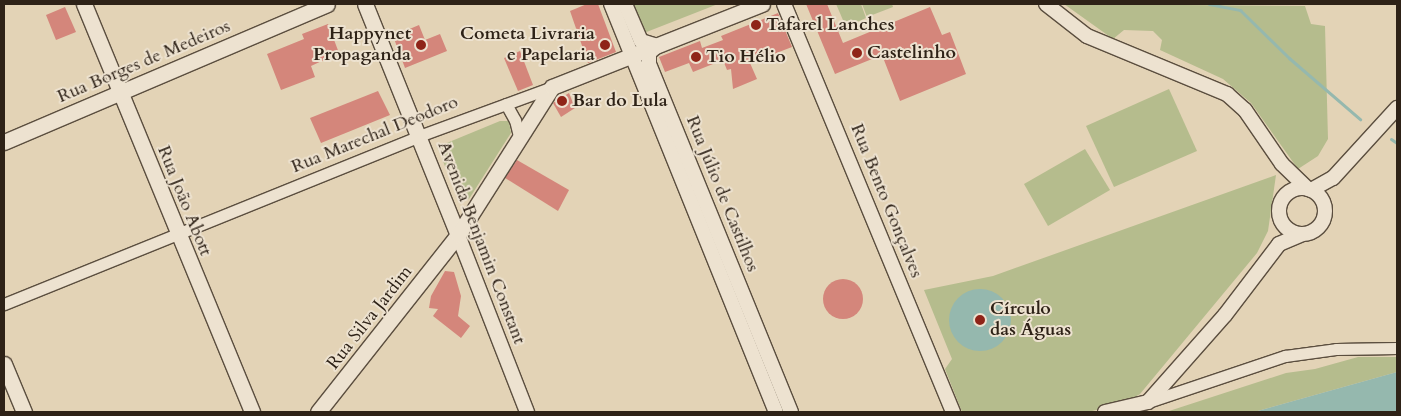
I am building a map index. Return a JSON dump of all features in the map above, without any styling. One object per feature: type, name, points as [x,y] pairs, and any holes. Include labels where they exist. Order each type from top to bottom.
[{"type":"main road","name":"Rua João Abott","points":[[84,4],[177,234],[252,412]]},
{"type":"main road","name":"Rua Borges de Medeiros","points":[[4,142],[327,4]]},
{"type":"main road","name":"Avenida Benjamin Constant","points":[[364,4],[452,218]]},
{"type":"main road","name":"Rua Marechal Deodoro","points":[[552,87],[631,54],[657,46],[762,4]]},
{"type":"main road","name":"Rua Silva Jardim","points":[[318,412],[454,240],[478,206],[519,136],[552,87]]},
{"type":"main road","points":[[454,240],[452,218],[460,217],[478,206]]},
{"type":"main road","points":[[4,364],[24,412]]},
{"type":"street","name":"Rua Júlio de Castilhos","points":[[611,4],[661,133],[708,228],[782,409]]},
{"type":"street","points":[[625,4],[641,41],[657,46]]},
{"type":"street","name":"Rua Bento Gonçalves","points":[[784,4],[953,412]]},
{"type":"street","points":[[1046,4],[1087,36],[1226,94],[1245,110],[1282,164],[1323,200],[1325,207]]},
{"type":"street","name":"Rua Júlio de Castilhos","points":[[657,46],[649,53],[649,64],[675,127],[708,228]]},
{"type":"street","name":"Rua Marechal Deodoro","points":[[4,304],[419,136],[552,87]]},
{"type":"street","points":[[506,104],[515,120],[519,136]]},
{"type":"street","points":[[1280,210],[1291,191],[1309,189],[1333,178],[1397,108]]},
{"type":"street","points":[[661,133],[675,127]]},
{"type":"street","points":[[1279,244],[1280,210],[1284,184],[1282,164]]},
{"type":"street","points":[[1148,402],[1224,315],[1279,244],[1320,226],[1333,178]]},
{"type":"street","points":[[1280,210],[1288,229],[1302,234]]},
{"type":"street","name":"Avenida Benjamin Constant","points":[[454,240],[527,412]]},
{"type":"street","points":[[1105,412],[1148,402],[1285,356],[1336,350],[1397,348]]},
{"type":"green space","points":[[633,4],[718,4],[644,33]]},
{"type":"green space","points":[[836,4],[861,4],[866,18],[846,27]]},
{"type":"green space","points":[[862,4],[892,4],[893,7],[867,17]]},
{"type":"green space","points":[[1064,4],[1305,6],[1311,24],[1325,26],[1328,139],[1318,156],[1298,169],[1251,103],[1223,79],[1160,50],[1162,40],[1153,31],[1124,30],[1113,39]]},
{"type":"green space","points":[[1169,89],[1197,151],[1114,187],[1086,126]]},
{"type":"green space","points":[[500,121],[509,121],[511,133],[469,199],[460,202],[437,147]]},
{"type":"green space","points":[[1085,149],[1110,190],[1048,226],[1024,184]]},
{"type":"green space","points":[[1276,175],[1268,231],[1257,253],[1140,394],[1125,403],[1088,412],[962,412],[945,369],[952,359],[924,290],[993,276]]},
{"type":"green space","points":[[1358,357],[1397,357],[1397,372],[1254,412],[1166,412],[1286,373],[1315,369]]},
{"type":"water","name":"Círculo das Águas","points":[[974,289],[986,289],[1002,298],[1009,308],[1011,320],[1009,332],[1002,342],[986,351],[974,351],[963,346],[954,337],[949,326],[949,314],[954,303],[963,294]]},
{"type":"water","points":[[1397,372],[1397,412],[1254,412]]},
{"type":"building","points":[[587,4],[598,4],[616,52],[588,63],[570,11]]},
{"type":"building","points":[[806,4],[827,4],[843,43],[930,7],[942,35],[950,32],[966,74],[900,101],[882,55],[835,74]]},
{"type":"building","points":[[65,7],[76,32],[56,40],[46,15]]},
{"type":"building","points":[[778,13],[792,47],[750,63],[757,79],[733,89],[731,69],[727,70],[723,60],[693,72],[689,63],[665,72],[659,57],[700,41],[702,48],[723,40],[721,36]]},
{"type":"building","points":[[328,24],[339,53],[311,66],[315,77],[281,90],[267,54],[304,39],[302,34]]},
{"type":"building","name":"Happynet Propaganda","points":[[419,25],[425,40],[440,34],[447,51],[405,68],[393,36]]},
{"type":"building","points":[[520,51],[533,85],[518,91],[504,58]]},
{"type":"building","points":[[378,91],[390,115],[321,143],[310,118]]},
{"type":"building","points":[[569,93],[575,108],[561,117],[553,103]]},
{"type":"building","points":[[517,160],[569,190],[558,211],[505,178]]},
{"type":"building","points":[[445,271],[454,272],[461,296],[458,316],[470,326],[461,338],[433,316],[438,309],[429,308],[431,296]]},
{"type":"building","points":[[847,279],[854,282],[860,288],[863,299],[862,307],[854,316],[847,319],[839,319],[832,316],[824,307],[823,295],[826,288],[835,280]]},
{"type":"waterway","points":[[1209,4],[1240,10],[1289,58],[1360,119]]},
{"type":"waterway","points":[[1391,139],[1397,143]]},
{"type":"place","name":"Tafarel Lanches","points":[[756,25]]},
{"type":"place","name":"Happynet Propaganda","points":[[421,45]]},
{"type":"place","name":"Cometa Livraria e Papelaria","points":[[605,45]]},
{"type":"place","name":"Castelinho","points":[[857,53]]},
{"type":"place","name":"Tio Hélio","points":[[696,57]]},
{"type":"place","name":"Bar do Lula","points":[[562,101]]},
{"type":"place","name":"Círculo das Águas","points":[[980,320]]}]
